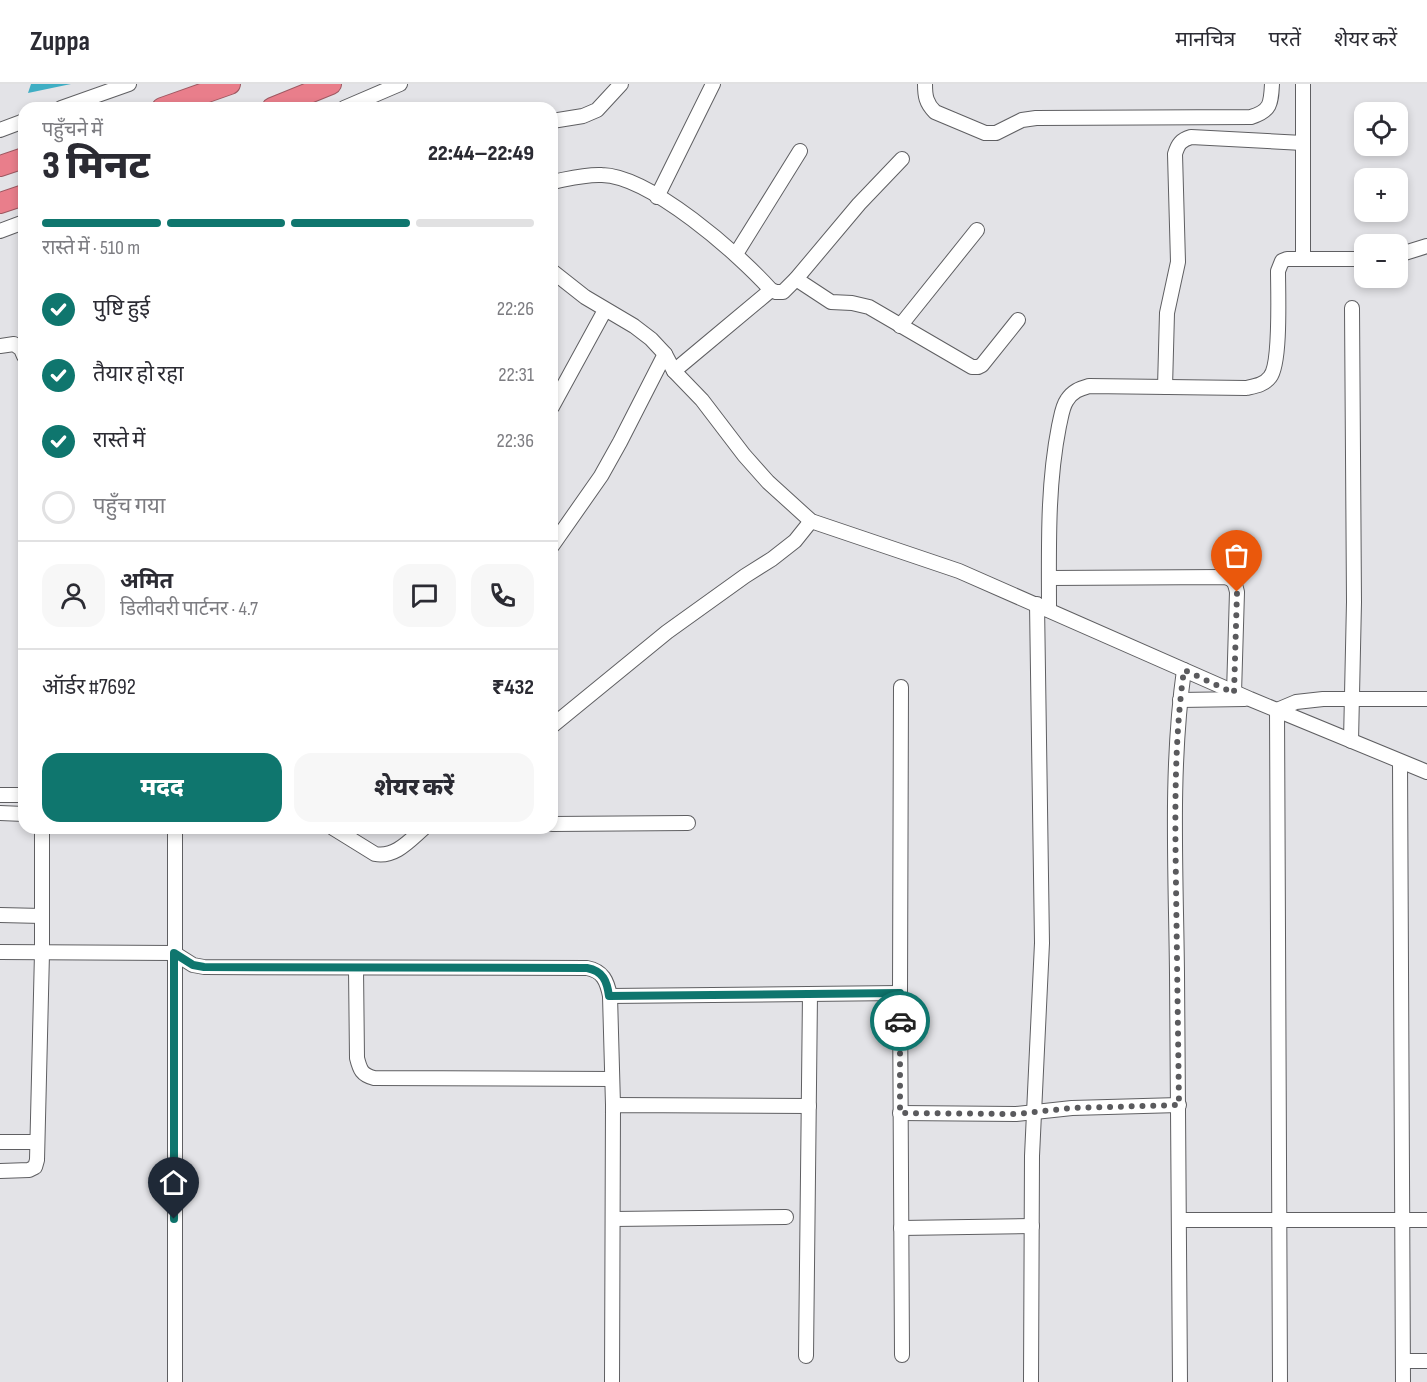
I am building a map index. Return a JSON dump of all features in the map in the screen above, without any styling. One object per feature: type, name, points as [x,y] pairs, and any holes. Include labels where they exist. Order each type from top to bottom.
[{"type":"highway","points":[[179,102],[230,84]]},
{"type":"highway","points":[[287,102],[331,84]]},
{"type":"highway","points":[[0,166],[18,160]]},
{"type":"highway","points":[[0,203],[18,197]]},
{"type":"street","points":[[78,102],[129,84]]},
{"type":"street","points":[[358,102],[400,84]]},
{"type":"street","points":[[558,120],[583,116],[597,110],[621,84]]},
{"type":"street","points":[[657,196],[713,84]]},
{"type":"street","points":[[925,84],[928,105],[934,112],[985,133],[996,133],[1022,120],[1036,118],[1251,117],[1263,114],[1269,106],[1272,84]]},
{"type":"street","points":[[1303,84],[1303,259]]},
{"type":"street","points":[[0,130],[18,123]]},
{"type":"street","points":[[1165,387],[1167,313],[1178,262],[1175,154],[1178,146],[1183,140],[1191,137],[1303,143]]},
{"type":"street","points":[[736,254],[800,151]]},
{"type":"street","points":[[558,181],[604,175],[627,180],[657,196],[705,229],[736,254],[771,290],[783,292],[859,204],[902,159]]},
{"type":"street","points":[[0,231],[18,224]]},
{"type":"street","points":[[900,326],[977,230]]},
{"type":"street","points":[[1408,252],[1427,246]]},
{"type":"street","points":[[1031,1382],[1033,1112],[1042,943],[1043,607],[1049,578],[1049,514],[1052,473],[1065,402],[1075,390],[1089,386],[1246,387],[1261,385],[1271,376],[1276,361],[1280,264],[1287,259],[1354,259]]},
{"type":"street","points":[[796,279],[831,302],[869,307],[963,363],[978,367],[1018,320]]},
{"type":"street","points":[[558,280],[634,326],[651,339],[665,354],[674,371],[702,400],[768,482],[811,521],[959,571],[1234,693],[1427,772]]},
{"type":"street","points":[[674,371],[771,290]]},
{"type":"street","points":[[1351,741],[1354,602],[1352,308]]},
{"type":"street","points":[[558,396],[605,310]]},
{"type":"street","points":[[0,346],[14,344],[18,347]]},
{"type":"street","points":[[558,535],[615,451],[665,354]]},
{"type":"street","points":[[558,721],[667,632],[795,541],[811,521]]},
{"type":"street","points":[[1049,578],[1224,577],[1231,579],[1236,583],[1237,592],[1234,693]]},
{"type":"street","points":[[1180,1382],[1176,846],[1177,741],[1184,670]]},
{"type":"street","points":[[902,687],[900,993],[902,1355]]},
{"type":"street","points":[[1180,700],[1250,699]]},
{"type":"street","points":[[1277,710],[1296,702],[1323,699],[1427,699]]},
{"type":"street","points":[[1277,710],[1280,1382]]},
{"type":"street","points":[[1400,762],[1403,1382]]},
{"type":"street","points":[[0,795],[18,795]]},
{"type":"street","points":[[0,813],[18,814]]},
{"type":"street","points":[[558,824],[688,823]]},
{"type":"street","points":[[0,1171],[29,1170],[35,1167],[37,1160],[42,953],[42,834]]},
{"type":"street","points":[[175,834],[175,1382]]},
{"type":"street","points":[[343,834],[375,854],[383,856],[393,854],[417,834]]},
{"type":"street","points":[[0,915],[42,916]]},
{"type":"street","points":[[0,952],[174,953],[193,965],[204,967],[587,968],[596,970],[608,984],[609,996],[613,1106],[612,1382]]},
{"type":"street","points":[[356,969],[357,1058],[359,1069],[365,1075],[374,1078],[612,1079]]},
{"type":"street","points":[[609,996],[900,993]]},
{"type":"street","points":[[806,1356],[810,994]]},
{"type":"street","points":[[900,1113],[1016,1114],[1072,1108],[1179,1105]]},
{"type":"street","points":[[613,1106],[809,1106]]},
{"type":"street","points":[[0,1142],[37,1142]]},
{"type":"street","points":[[613,1219],[786,1217]]},
{"type":"street","points":[[1180,1220],[1427,1220]]},
{"type":"street","points":[[901,1228],[1032,1227]]},
{"type":"street","points":[[1403,1361],[1427,1361]]},
{"type":"water","points":[[31,84],[71,84],[28,93]]},
{"type":"way so far","points":[[900,1021],[900,1113],[1016,1114],[1049,1109],[1179,1105],[1176,846],[1177,741],[1180,700],[1184,670],[1234,693],[1237,592]]},
{"type":"route","points":[[174,1219],[174,953],[193,965],[204,967],[587,968],[596,970],[603,976],[608,984],[609,996],[900,993],[900,1021]]}]
